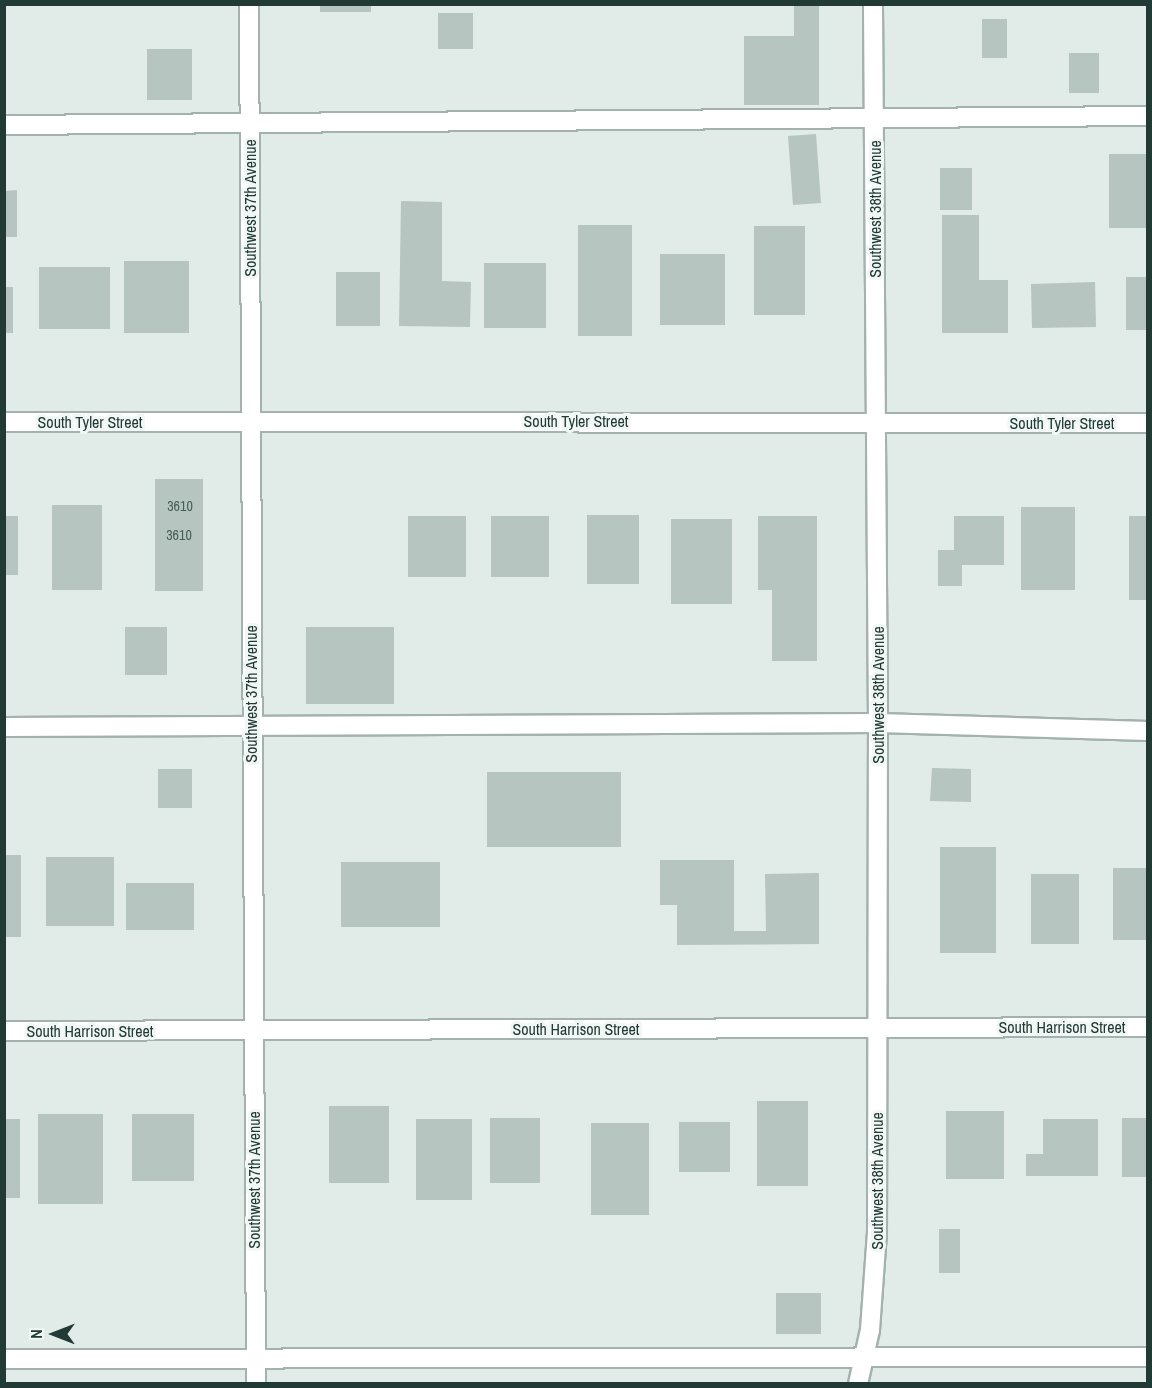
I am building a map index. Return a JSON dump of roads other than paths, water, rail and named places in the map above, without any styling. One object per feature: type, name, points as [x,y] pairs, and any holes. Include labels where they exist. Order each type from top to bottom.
[{"type":"street","name":"Southwest 37th Avenue","points":[[249,4],[250,725],[256,1383]]},
{"type":"street","name":"Southwest 38th Avenue","points":[[858,1383],[870,1330],[877,1261],[878,723],[873,4]]},
{"type":"street","points":[[4,125],[1148,116]]},
{"type":"street","name":"South Tyler Street","points":[[4,422],[251,420],[1148,423]]},
{"type":"street","points":[[4,727],[878,723],[1148,731]]},
{"type":"street","name":"South Harrison Street","points":[[4,1031],[1148,1027]]},
{"type":"street","points":[[4,1359],[1148,1357]]}]
